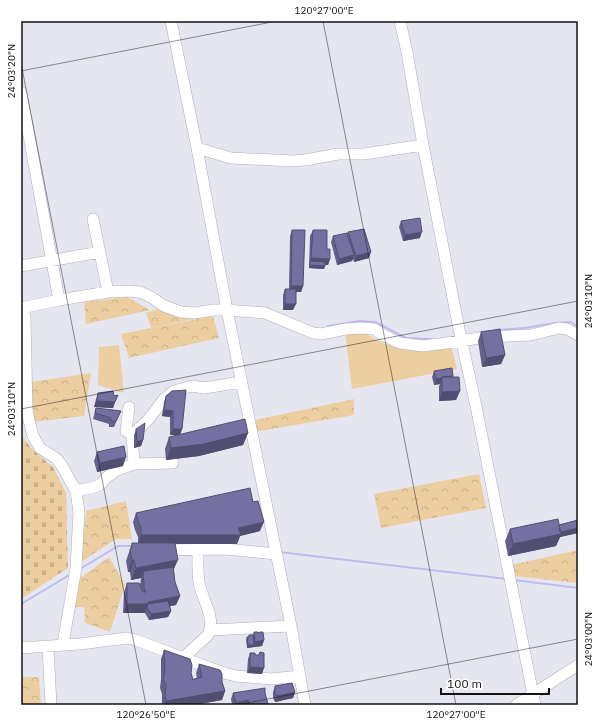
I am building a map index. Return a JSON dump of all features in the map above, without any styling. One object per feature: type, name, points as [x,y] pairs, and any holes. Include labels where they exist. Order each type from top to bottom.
[{"type":"street","points":[[171,21],[306,705]]},
{"type":"street","points":[[400,21],[460,338],[477,414],[534,699]]},
{"type":"street","points":[[21,92],[25,142],[59,300]]},
{"type":"street","points":[[197,148],[231,158],[294,161],[338,154],[364,154],[423,145]]},
{"type":"street","points":[[93,219],[108,292]]},
{"type":"street","points":[[21,266],[100,252]]},
{"type":"street","points":[[63,644],[75,572],[79,512],[76,491],[62,466],[57,459],[40,448],[33,436],[28,410],[25,317],[22,308],[108,292],[129,291],[140,292],[151,297],[164,306],[181,312],[194,313],[227,310],[265,313],[313,333],[321,334],[346,329],[361,328],[374,329],[400,343],[411,345],[424,346],[460,338],[531,335],[558,328],[566,329],[578,335]]},
{"type":"street","points":[[132,435],[148,420],[164,399],[174,391],[192,386],[204,388],[242,382]]},
{"type":"street","points":[[129,407],[126,431],[132,435]]},
{"type":"street","points":[[132,435],[134,464]]},
{"type":"street","points":[[76,491],[95,487],[118,470],[134,464],[173,463]]},
{"type":"street","points":[[183,658],[208,635],[211,623],[200,587],[198,550]]},
{"type":"street","points":[[155,551],[225,550],[276,554]]},
{"type":"street","points":[[210,630],[291,626]]},
{"type":"street","points":[[21,648],[80,644],[127,638],[236,676],[271,679],[300,676]]},
{"type":"street","points":[[48,647],[52,705]]},
{"type":"street","points":[[516,705],[534,699],[578,665]]},
{"type":"green space","points":[[127,297],[150,310],[86,324],[84,302]]},
{"type":"green space","points":[[157,309],[208,316],[151,328],[146,313]]},
{"type":"green space","points":[[213,316],[219,338],[129,358],[121,334]]},
{"type":"green space","points":[[345,332],[365,333],[376,340],[400,349],[452,349],[457,369],[352,389]]},
{"type":"green space","points":[[119,345],[124,393],[98,385],[99,347]]},
{"type":"green space","points":[[91,373],[84,416],[33,422],[31,382]]},
{"type":"green space","points":[[354,399],[354,415],[254,432],[251,421]]},
{"type":"green space","points":[[21,435],[33,450],[53,467],[66,493],[68,568],[21,599]]},
{"type":"green space","points":[[479,474],[486,508],[381,528],[374,494]]},
{"type":"green space","points":[[126,501],[132,539],[116,539],[81,562],[86,511]]},
{"type":"green space","points":[[578,550],[578,583],[513,576],[511,565]]},
{"type":"green space","points":[[109,557],[125,585],[110,632],[85,623],[84,607],[74,607],[79,579]]},
{"type":"green space","points":[[21,677],[39,677],[41,705],[21,705]]},
{"type":"building","points":[[420,218],[422,232],[405,235],[401,221]]},
{"type":"building","points":[[364,229],[371,252],[356,256],[348,232]]},
{"type":"building","points":[[292,230],[305,230],[303,286],[291,286]]},
{"type":"building","points":[[313,230],[327,230],[327,249],[330,249],[330,259],[311,258]]},
{"type":"building","points":[[347,233],[354,255],[339,259],[333,236]]},
{"type":"building","points":[[310,261],[325,262],[325,266],[310,265]]},
{"type":"building","points":[[285,289],[296,289],[296,304],[285,304]]},
{"type":"building","points":[[500,329],[505,355],[486,358],[481,332]]},
{"type":"building","points":[[452,368],[453,376],[436,379],[434,371]]},
{"type":"building","points":[[442,377],[459,377],[460,391],[442,392]]},
{"type":"building","points":[[186,390],[182,429],[173,429],[173,411],[164,410],[166,396],[172,391]]},
{"type":"building","points":[[113,391],[114,396],[118,395],[115,402],[97,401],[98,393]]},
{"type":"building","points":[[96,408],[121,411],[116,421],[111,421],[111,418],[95,413]]},
{"type":"building","points":[[245,419],[248,433],[204,444],[171,448],[169,437]]},
{"type":"building","points":[[145,423],[143,440],[137,442],[136,429]]},
{"type":"building","points":[[124,446],[126,457],[100,463],[97,452]]},
{"type":"building","points":[[250,488],[253,502],[258,501],[264,522],[238,528],[241,535],[141,535],[141,528],[136,513]]},
{"type":"building","points":[[558,519],[561,534],[513,544],[510,529]]},
{"type":"building","points":[[578,520],[578,528],[560,532],[559,525]]},
{"type":"building","points":[[132,543],[175,543],[178,560],[136,568],[134,560],[132,560],[130,549],[132,548]]},
{"type":"building","points":[[173,567],[175,582],[180,596],[148,602],[148,604],[127,604],[127,583],[139,583],[143,592],[146,592],[144,588],[144,571]]},
{"type":"building","points":[[168,601],[171,611],[151,614],[147,607],[148,604]]},
{"type":"building","points":[[254,632],[263,632],[264,640],[255,642]]},
{"type":"building","points":[[249,635],[253,635],[254,645],[248,645],[247,637],[249,637]]},
{"type":"building","points":[[164,650],[190,659],[193,680],[202,677],[199,664],[220,670],[225,691],[166,701],[166,685],[163,679],[165,670]]},
{"type":"building","points":[[260,652],[264,653],[264,668],[250,667],[250,653],[259,655]]},
{"type":"building","points":[[292,683],[295,692],[277,696],[275,686]]},
{"type":"building","points":[[265,688],[268,704],[249,705],[248,700],[236,703],[233,693]]},
{"type":"waterway","points":[[328,326],[359,321],[375,322],[406,338],[432,339]]},
{"type":"waterway","points":[[498,330],[571,322],[578,327]]},
{"type":"waterway","points":[[480,332],[491,331]]},
{"type":"waterway","points":[[80,569],[118,546],[131,546]]},
{"type":"waterway","points":[[279,552],[507,579]]},
{"type":"waterway","points":[[21,604],[71,574]]},
{"type":"waterway","points":[[514,580],[578,588]]}]
